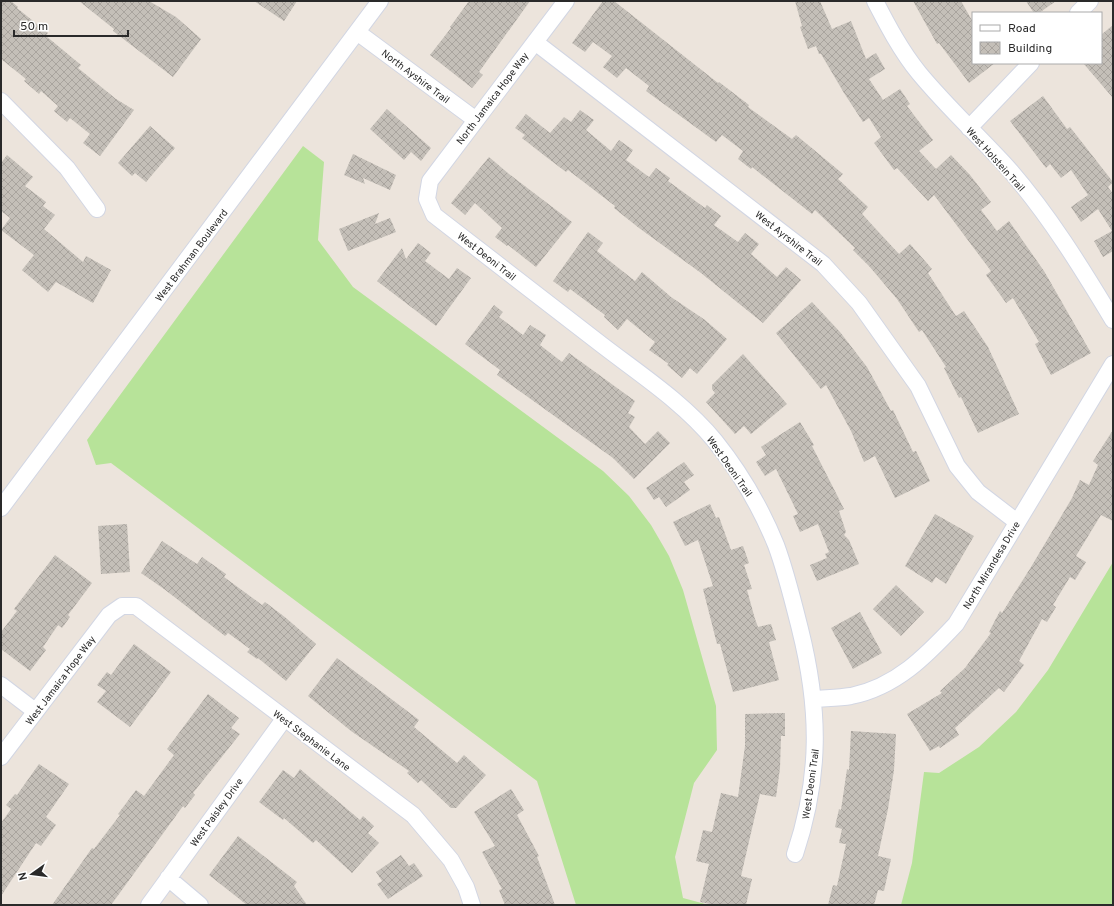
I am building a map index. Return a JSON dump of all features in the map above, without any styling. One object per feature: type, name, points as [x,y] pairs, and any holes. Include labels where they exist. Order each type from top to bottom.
[{"type":"street","name":"West Brahman Boulevard","points":[[1,508],[380,1]]},
{"type":"street","name":"North Jamaica Hope Way","points":[[427,199],[430,181],[566,1]]},
{"type":"street","name":"West Holstein Trail","points":[[875,1],[891,33],[919,72],[969,128],[1008,168],[1074,254],[1113,320]]},
{"type":"street","points":[[1079,12],[1090,1]]},
{"type":"street","name":"North Ayshire Trail","points":[[357,32],[476,120]]},
{"type":"street","name":"West Ayrshire Trail","points":[[535,42],[822,264],[859,303],[918,386],[957,466],[978,492],[1017,522]]},
{"type":"street","points":[[969,128],[1029,64]]},
{"type":"street","points":[[1,101],[67,168],[97,209]]},
{"type":"street","name":"West Deoni Trail","points":[[427,199],[434,215],[677,402],[715,441],[747,488],[776,544],[806,653],[814,699],[816,743],[810,792],[803,829],[794,854]]},
{"type":"street","name":"North Mirandesa Drive","points":[[814,699],[851,696],[876,688],[904,674],[931,651],[956,624],[1113,364]]},
{"type":"street","name":"West Jamaica Hope Way","points":[[1,757],[108,616],[122,606]]},
{"type":"street","name":"West Stephanie Lane","points":[[122,606],[136,606],[284,719],[413,814],[451,860],[466,887],[472,905]]},
{"type":"street","points":[[1,684],[35,711]]},
{"type":"street","name":"West Paisley Drive","points":[[149,905],[284,719]]},
{"type":"street","points":[[168,878],[200,905]]},
{"type":"green space","points":[[303,146],[324,162],[318,240],[353,287],[603,471],[629,496],[651,525],[669,556],[683,590],[716,706],[717,750],[694,783],[675,857],[683,898],[709,905],[576,905],[537,781],[111,463],[96,465],[87,440]]},
{"type":"green space","points":[[1113,562],[1113,905],[901,905],[912,863],[924,772],[939,773],[979,747],[1016,712],[1048,670]]},
{"type":"building","points":[[1,1],[11,1],[18,7],[17,8],[48,33],[46,36],[81,65],[78,68],[116,99],[134,110],[100,156],[83,143],[90,134],[70,118],[67,122],[54,111],[58,106],[41,91],[39,94],[24,81],[26,79],[1,59]]},
{"type":"building","points":[[79,1],[149,1],[176,17],[201,39],[173,77],[113,31],[114,29]]},
{"type":"building","points":[[254,1],[297,1],[284,21]]},
{"type":"building","points":[[469,1],[530,1],[479,72],[483,75],[472,88],[430,55],[451,28],[450,27]]},
{"type":"building","points":[[603,1],[614,1],[718,83],[719,82],[749,105],[748,107],[792,139],[796,135],[843,174],[838,179],[868,207],[862,214],[899,254],[910,244],[932,269],[928,273],[956,316],[964,311],[988,347],[1019,414],[978,433],[961,397],[959,398],[944,368],[946,367],[922,330],[919,332],[897,299],[869,266],[853,250],[855,248],[815,210],[812,214],[752,167],[751,169],[738,159],[743,151],[722,135],[716,142],[646,91],[649,86],[626,68],[617,78],[603,67],[612,56],[593,42],[585,52],[572,43]]},
{"type":"building","points":[[795,1],[820,1],[832,29],[851,21],[866,59],[876,53],[885,69],[869,79],[883,100],[900,89],[910,104],[907,106],[933,140],[919,151],[936,169],[951,155],[970,175],[991,202],[981,210],[997,231],[1009,221],[1044,271],[1091,353],[1051,375],[1035,344],[1039,342],[1013,298],[1006,303],[986,275],[991,271],[934,195],[928,201],[897,168],[894,170],[874,143],[881,137],[869,118],[863,122],[821,54],[819,54],[816,46],[808,49],[800,27],[802,26]]},
{"type":"building","points":[[913,1],[961,1],[972,20],[972,64],[994,64],[969,83],[939,43],[937,44]]},
{"type":"building","points":[[1026,1],[1056,1],[1040,12],[1033,12]]},
{"type":"building","points":[[1113,25],[1113,98],[1084,64],[1102,64],[1102,34]]},
{"type":"building","points":[[1043,96],[1067,129],[1070,127],[1113,182],[1108,187],[1113,194],[1113,251],[1103,257],[1094,241],[1112,231],[1098,209],[1081,222],[1071,207],[1088,195],[1071,170],[1061,178],[1050,164],[1046,168],[1010,121]]},
{"type":"building","points":[[387,109],[431,148],[421,161],[411,152],[404,160],[370,129]]},
{"type":"building","points":[[580,110],[594,120],[586,130],[611,151],[619,140],[633,150],[626,160],[649,177],[656,168],[670,178],[668,181],[705,208],[707,205],[721,216],[714,225],[738,242],[745,233],[759,244],[751,254],[777,277],[786,267],[801,280],[763,323],[701,273],[639,228],[614,208],[615,206],[568,170],[566,172],[522,138],[525,135],[515,128],[526,114],[550,133],[564,117],[571,122]]},
{"type":"building","points":[[150,126],[175,148],[146,182],[135,173],[132,176],[118,163]]},
{"type":"building","points":[[353,154],[396,175],[390,190],[363,178],[365,184],[344,175]]},
{"type":"building","points":[[7,155],[33,177],[25,186],[46,202],[43,206],[55,215],[44,229],[83,262],[86,256],[111,270],[93,303],[56,282],[48,292],[22,270],[34,255],[1,230],[10,218],[1,211],[1,163]]},
{"type":"building","points":[[489,157],[572,222],[536,267],[508,245],[507,246],[495,237],[502,228],[475,203],[465,215],[451,203]]},
{"type":"building","points":[[379,213],[375,224],[390,218],[396,232],[348,251],[339,229]]},
{"type":"building","points":[[588,232],[603,243],[597,251],[635,281],[642,272],[671,297],[705,320],[727,339],[697,374],[690,368],[682,378],[667,365],[669,364],[649,350],[655,342],[627,319],[618,330],[604,317],[605,315],[570,289],[568,292],[553,281]]},
{"type":"building","points":[[418,243],[431,253],[425,261],[449,279],[457,268],[471,278],[436,326],[377,281],[402,248],[406,259]]},
{"type":"building","points":[[812,302],[840,332],[867,367],[891,411],[893,410],[913,452],[916,451],[930,481],[895,498],[875,456],[864,462],[851,431],[826,385],[821,389],[776,333]]},
{"type":"building","points":[[494,305],[503,312],[499,317],[523,335],[530,325],[546,335],[540,345],[562,362],[569,353],[635,401],[628,413],[635,417],[629,427],[645,444],[658,431],[670,443],[634,479],[613,458],[497,375],[500,370],[465,344]]},
{"type":"building","points":[[743,354],[787,404],[751,434],[744,426],[735,434],[706,402],[715,393],[712,389],[712,385]]},
{"type":"building","points":[[800,422],[814,445],[812,446],[844,509],[839,511],[846,532],[844,535],[849,540],[859,564],[817,581],[810,565],[827,558],[825,554],[829,552],[818,524],[800,532],[793,516],[798,514],[776,469],[765,476],[756,462],[766,455],[761,447]]},
{"type":"building","points":[[1113,430],[1113,521],[1101,515],[1076,556],[1086,562],[1075,580],[1070,577],[1053,605],[1056,607],[1047,622],[1042,619],[1019,661],[1024,665],[1004,692],[999,688],[955,728],[959,735],[940,748],[939,746],[930,751],[907,714],[942,693],[940,691],[965,668],[991,633],[989,632],[1000,611],[1002,613],[1031,567],[1072,498],[1080,480],[1089,485],[1098,465],[1093,461]]},
{"type":"building","points":[[684,462],[694,475],[684,482],[690,490],[666,507],[659,497],[654,500],[646,488]]},
{"type":"building","points":[[710,504],[716,518],[719,517],[731,550],[743,546],[749,563],[744,565],[752,589],[747,590],[755,619],[758,627],[771,624],[776,640],[769,642],[779,680],[733,692],[720,644],[717,644],[703,589],[713,586],[698,540],[685,546],[673,522]]},
{"type":"building","points":[[935,514],[974,536],[946,584],[936,577],[932,583],[905,566]]},
{"type":"building","points":[[127,524],[130,572],[101,574],[98,526]]},
{"type":"building","points":[[162,541],[197,564],[202,557],[226,574],[224,577],[262,605],[265,602],[316,644],[286,681],[258,658],[257,659],[247,652],[250,649],[228,633],[225,636],[141,573]]},
{"type":"building","points":[[55,555],[92,583],[68,615],[70,617],[62,628],[58,625],[43,647],[46,650],[30,671],[1,649],[1,632],[17,611],[14,609]]},
{"type":"building","points":[[896,585],[924,612],[901,636],[873,609]]},
{"type":"building","points":[[860,612],[882,653],[853,669],[831,628]]},
{"type":"building","points":[[134,644],[171,672],[130,727],[97,702],[106,691],[97,685],[107,672],[111,675]]},
{"type":"building","points":[[337,658],[419,720],[414,727],[457,763],[464,755],[486,775],[456,808],[451,808],[421,780],[418,783],[407,773],[409,771],[351,731],[308,696]]},
{"type":"building","points":[[208,694],[239,718],[231,728],[240,734],[193,793],[195,795],[185,808],[183,806],[111,905],[52,905],[92,848],[94,849],[120,815],[118,814],[136,790],[144,796],[174,755],[167,749]]},
{"type":"building","points":[[785,713],[785,736],[781,736],[780,768],[776,797],[760,794],[741,876],[752,879],[746,905],[715,905],[700,902],[709,864],[696,861],[703,830],[712,832],[721,793],[738,797],[745,746],[745,714]]},
{"type":"building","points":[[851,731],[896,734],[894,770],[888,809],[878,856],[891,859],[884,891],[878,890],[874,905],[828,905],[833,885],[837,886],[846,844],[839,843],[842,829],[835,827],[839,809],[841,810],[847,769],[849,770]]},
{"type":"building","points":[[39,764],[69,784],[46,817],[56,825],[41,846],[36,843],[1,896],[1,823],[11,809],[6,805],[15,794],[17,795]]},
{"type":"building","points":[[300,769],[360,820],[363,816],[374,826],[368,833],[379,843],[352,873],[316,840],[313,843],[284,818],[283,820],[259,802],[283,770],[294,778]]},
{"type":"building","points":[[511,789],[524,810],[517,815],[539,856],[537,857],[555,905],[505,905],[499,890],[502,889],[482,852],[495,846],[474,812]]},
{"type":"building","points":[[238,836],[297,882],[294,886],[307,905],[247,905],[209,875]]},
{"type":"building","points":[[401,855],[409,866],[414,863],[423,876],[388,899],[377,884],[382,881],[376,872]]}]
